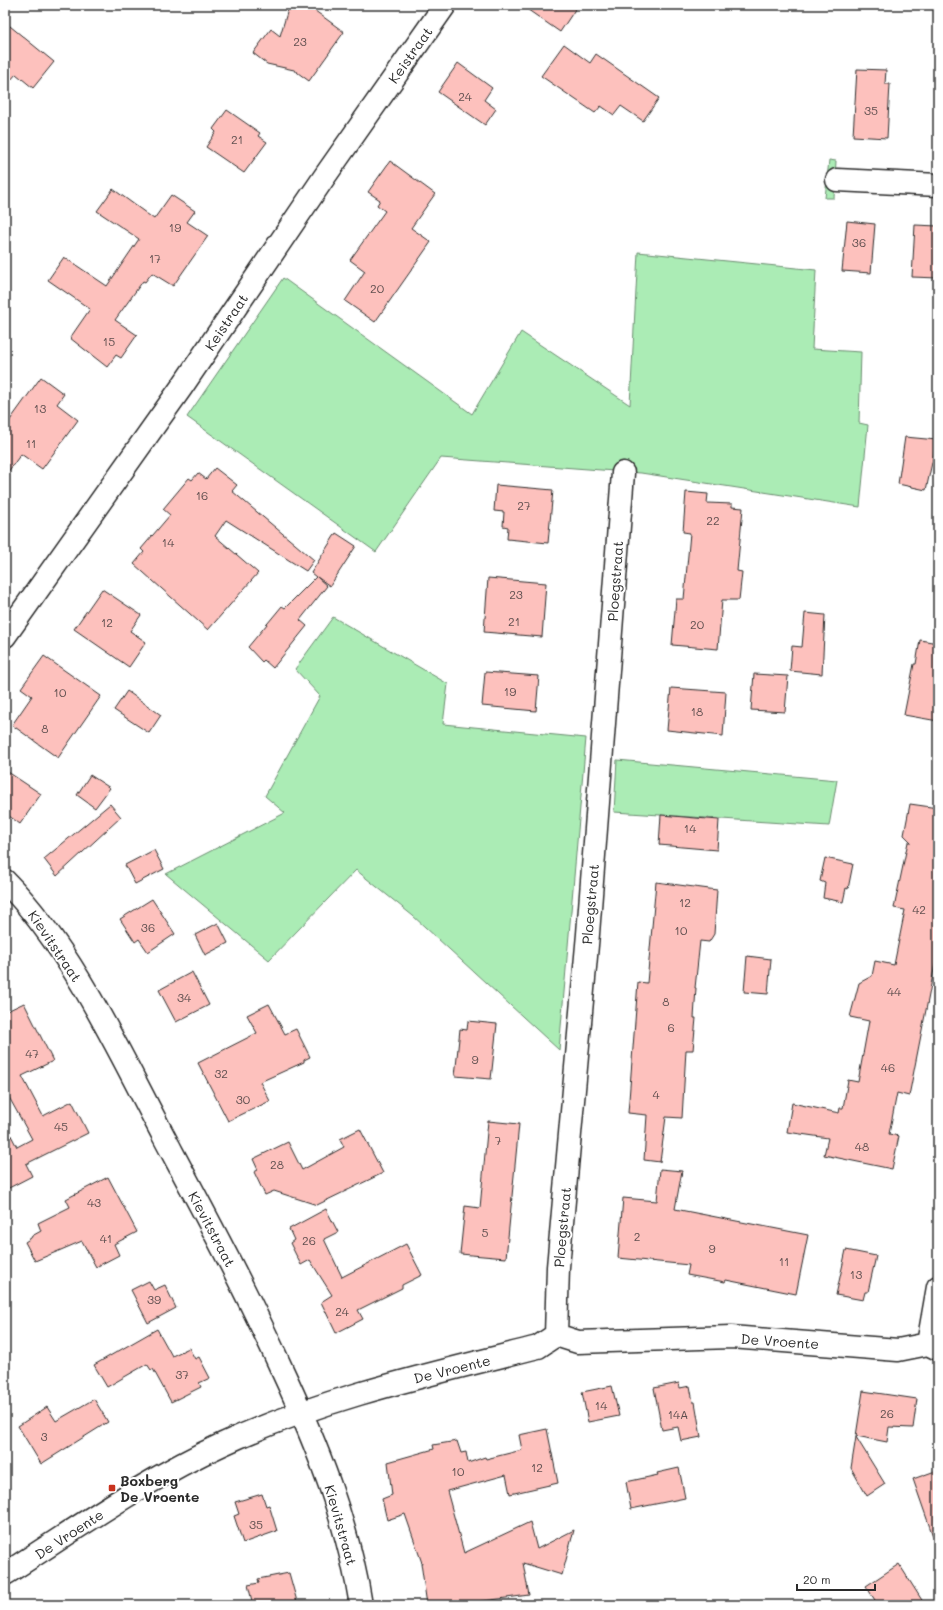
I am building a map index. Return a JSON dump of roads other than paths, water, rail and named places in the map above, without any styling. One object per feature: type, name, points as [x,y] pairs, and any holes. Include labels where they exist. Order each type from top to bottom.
[{"type":"street","name":"Keistraat","points":[[5,636],[181,388],[325,176],[445,5]]},
{"type":"street","points":[[837,180],[938,186]]},
{"type":"street","name":"Ploegstraat","points":[[556,1335],[558,1267],[588,934],[623,473]]},
{"type":"street","name":"Kievitstraat","points":[[5,881],[24,900],[61,951],[100,1014],[263,1327],[302,1412],[333,1491],[351,1556],[361,1605]]},
{"type":"street","points":[[933,1346],[938,1287]]},
{"type":"street","name":"De Vroente","points":[[5,1574],[180,1465],[224,1444],[302,1412],[381,1387],[538,1347],[556,1335],[578,1342],[731,1337],[898,1350],[933,1346]]},
{"type":"place","name":"Boxberg De Vroente","points":[[112,1488]]}]
